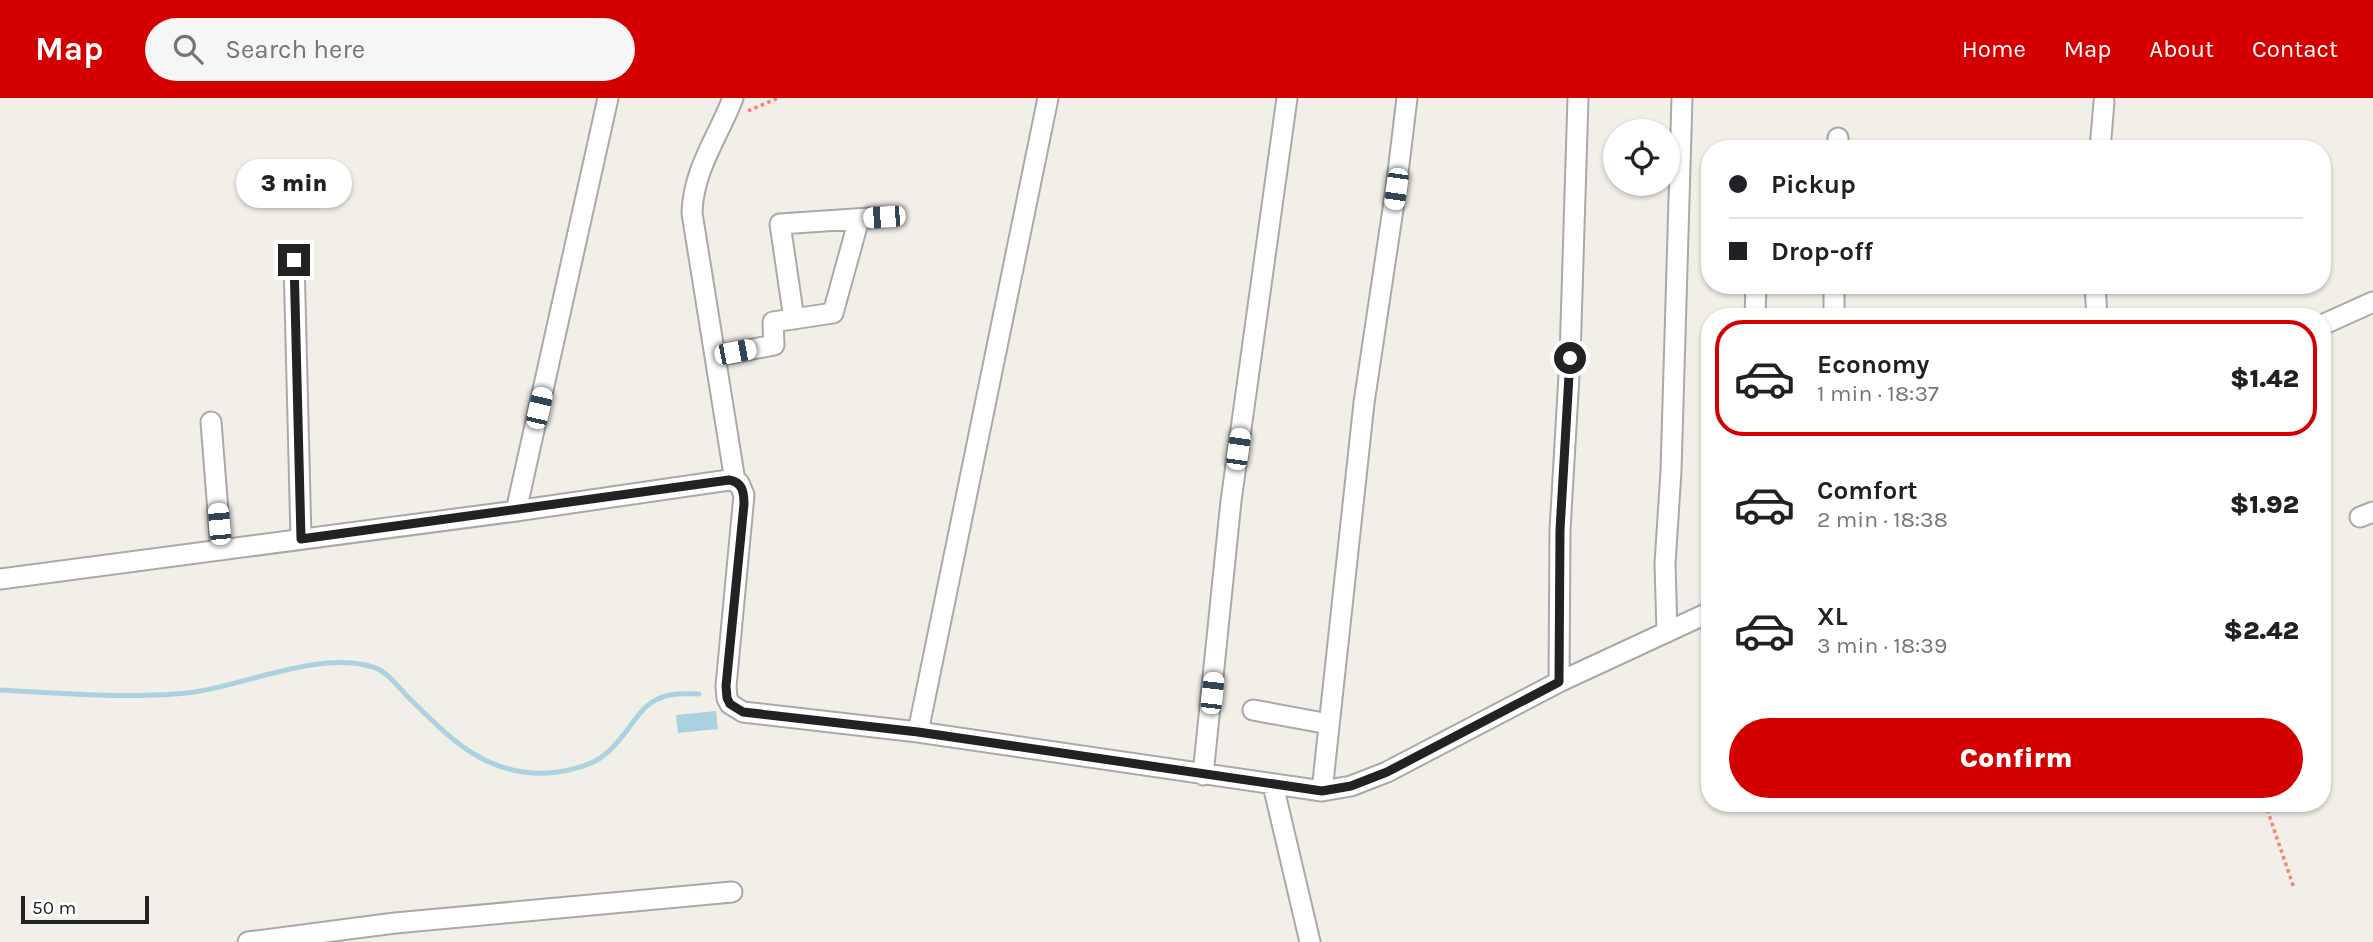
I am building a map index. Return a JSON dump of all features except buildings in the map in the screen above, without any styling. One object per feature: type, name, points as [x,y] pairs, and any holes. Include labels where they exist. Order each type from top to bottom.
[{"type":"street","points":[[516,511],[608,98]]},
{"type":"street","points":[[733,98],[697,176],[692,213],[735,481]]},
{"type":"street","points":[[918,732],[1048,98]]},
{"type":"street","points":[[1203,775],[1231,501],[1287,98]]},
{"type":"street","points":[[1322,791],[1364,403],[1407,98]]},
{"type":"street","points":[[1559,682],[1560,530],[1570,358],[1578,98]]},
{"type":"street","points":[[1667,632],[1665,564],[1672,458],[1682,98]]},
{"type":"street","points":[[2102,140],[2104,102]]},
{"type":"street","points":[[794,319],[780,224],[884,217]]},
{"type":"street","points":[[716,356],[774,345],[773,322],[833,313],[859,219]]},
{"type":"street","points":[[294,260],[301,539]]},
{"type":"street","points":[[2331,321],[2373,302]]},
{"type":"street","points":[[211,422],[221,550]]},
{"type":"street","points":[[0,579],[729,480],[735,481],[743,488],[744,504],[726,686],[730,704],[743,712],[918,732],[1322,791],[1351,786],[1387,772],[1559,682],[1701,616]]},
{"type":"street","points":[[1253,710],[1329,724]]},
{"type":"street","points":[[1273,785],[1310,942]]},
{"type":"street","points":[[248,942],[395,923],[732,892]]},
{"type":"path","points":[[724,121],[778,98]]},
{"type":"path","points":[[2267,812],[2294,888]]},
{"type":"water","points":[[716,711],[718,729],[678,733],[676,715]]},
{"type":"waterway","points":[[0,690],[109,695],[175,694],[224,686],[300,667],[350,663],[373,667],[383,672],[455,741],[487,761],[526,772],[548,773],[577,768],[598,760],[653,702],[673,694],[699,694]]},
{"type":"route","points":[[294,260],[301,539],[735,481],[743,488],[744,504],[726,686],[730,704],[743,712],[918,732],[1322,791],[1351,786],[1387,772],[1559,682],[1560,530],[1570,358]]}]
